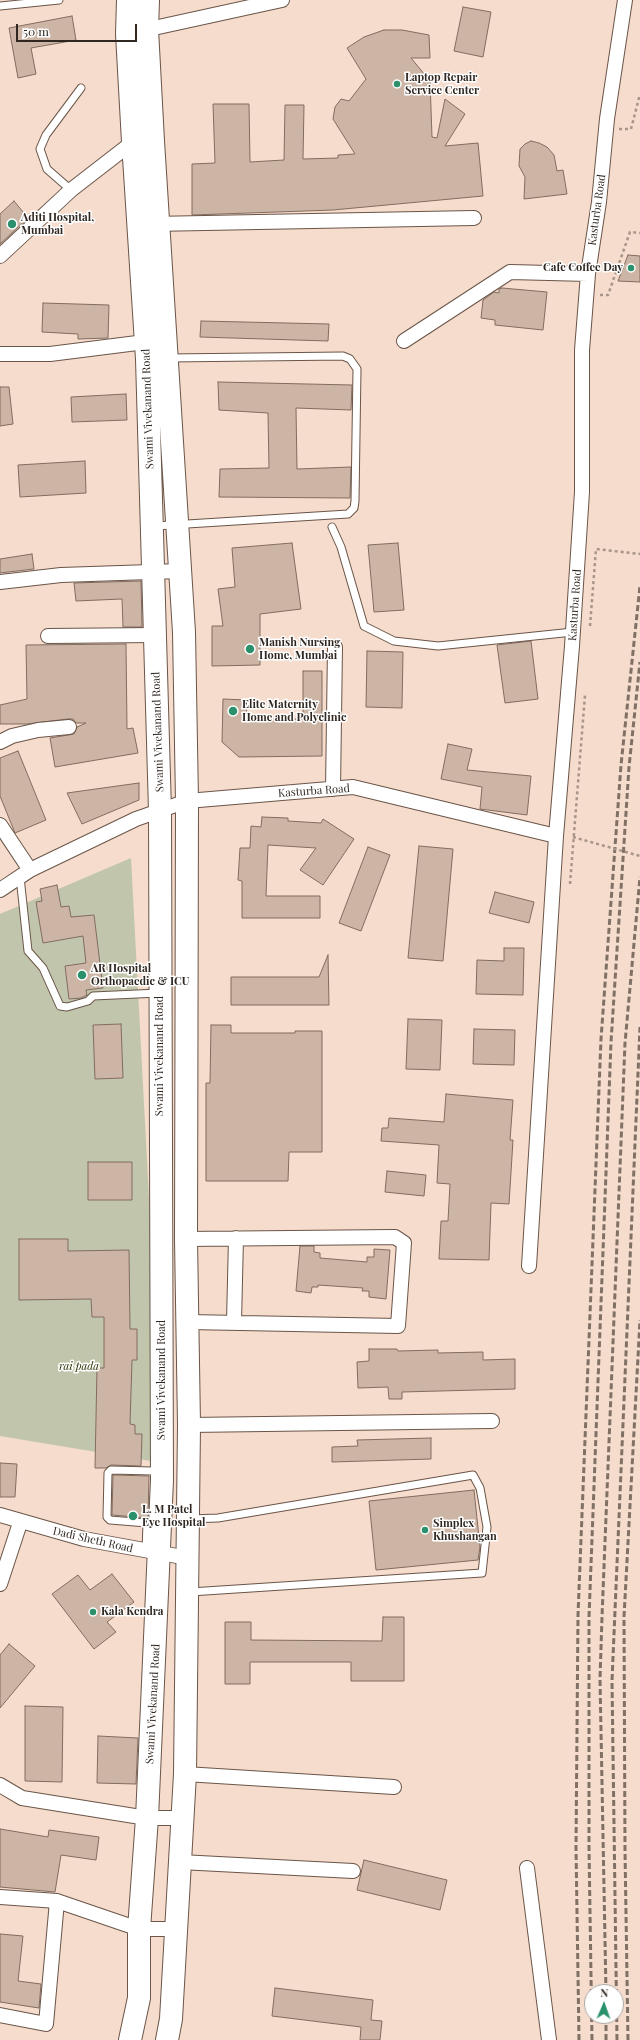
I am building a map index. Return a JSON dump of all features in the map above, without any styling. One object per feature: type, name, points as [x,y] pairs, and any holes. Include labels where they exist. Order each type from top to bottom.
[{"type":"main road","name":"Swami Vivekanand Road","points":[[128,0],[137,32],[157,353],[177,524],[184,632],[187,801],[186,1238],[189,1425],[188,1558],[185,1774],[178,1929],[172,2019],[167,2040]]},
{"type":"main road","name":"Swami Vivekanand Road","points":[[137,32],[148,0]]},
{"type":"main road","name":"Swami Vivekanand Road","points":[[130,2040],[139,1998],[139,1929],[147,1818],[153,1553],[161,1480],[159,993],[160,810],[152,526],[157,353]]},
{"type":"street","points":[[137,32],[282,0]]},
{"type":"street","name":"Kasturba Road","points":[[0,890],[25,873],[136,819],[187,801],[353,787],[556,836],[573,632],[582,492],[582,350],[588,274],[599,202],[607,119],[625,0]]},
{"type":"street","points":[[0,256],[71,190],[143,141]]},
{"type":"street","points":[[149,224],[474,218]]},
{"type":"street","points":[[404,341],[510,272],[588,274]]},
{"type":"street","points":[[0,354],[157,353]]},
{"type":"street","points":[[0,582],[60,575],[180,571]]},
{"type":"street","points":[[48,636],[155,635]]},
{"type":"street","points":[[333,788],[335,647]]},
{"type":"street","points":[[0,742],[12,736],[38,730],[69,727]]},
{"type":"street","points":[[0,825],[25,873]]},
{"type":"street","points":[[529,1266],[556,836]]},
{"type":"street","points":[[186,1238],[395,1237],[404,1244],[398,1326],[188,1322]]},
{"type":"street","points":[[234,1322],[236,1238]]},
{"type":"street","points":[[189,1425],[492,1421]]},
{"type":"street","name":"Dadi Sheth Road","points":[[0,1516],[20,1523],[84,1539],[153,1553],[188,1558]]},
{"type":"street","points":[[0,1584],[20,1523]]},
{"type":"street","points":[[185,1774],[394,1787]]},
{"type":"street","points":[[0,1785],[22,1798],[147,1818],[182,1818]]},
{"type":"street","points":[[180,1862],[353,1871]]},
{"type":"street","points":[[526,1868],[550,2040]]},
{"type":"street","points":[[0,1897],[57,1901],[139,1929],[178,1929]]},
{"type":"street","points":[[0,2015],[46,2024],[57,1901]]},
{"type":"lane","points":[[0,4],[59,0]]},
{"type":"lane","points":[[71,190],[47,169],[40,149],[46,135],[80,88]]},
{"type":"lane","points":[[152,526],[348,514],[351,512],[356,501],[357,369],[350,359],[343,356],[157,353]]},
{"type":"lane","points":[[332,527],[341,547],[364,626],[394,641],[438,646],[573,632]]},
{"type":"lane","points":[[25,873],[28,951],[43,968],[60,1006],[67,1007],[88,1001],[93,996],[159,993]]},
{"type":"lane","points":[[112,1470],[153,1471],[158,1473],[161,1480],[158,1519],[147,1523],[110,1520],[107,1517],[108,1473],[112,1470]]},
{"type":"lane","points":[[187,1593],[482,1573],[487,1527],[480,1488],[472,1475],[218,1518],[188,1519]]},
{"type":"lane","points":[[147,1523],[153,1553]]},
{"type":"path","points":[[631,129],[640,94]]},
{"type":"path","points":[[608,295],[630,232],[640,233]]},
{"type":"path","points":[[590,627],[596,549],[640,554]]},
{"type":"path","points":[[570,884],[585,690]]},
{"type":"path","points":[[573,838],[640,856]]},
{"type":"green space","name":"rai pada","points":[[131,858],[163,1463],[0,1436],[0,914]]},
{"type":"building","points":[[463,7],[491,12],[483,57],[454,51]]},
{"type":"building","points":[[72,16],[76,40],[31,48],[36,74],[18,78],[9,28]]},
{"type":"building","points":[[384,30],[402,30],[429,35],[430,58],[411,58],[430,81],[432,137],[437,138],[445,99],[465,114],[445,146],[478,143],[483,196],[333,210],[192,215],[192,164],[215,163],[213,104],[249,104],[250,162],[284,160],[285,105],[304,105],[303,159],[338,158],[338,155],[355,154],[333,119],[335,107],[341,99],[349,101],[366,79],[347,48],[364,37]]},
{"type":"building","points":[[531,141],[547,147],[554,155],[557,171],[563,170],[567,194],[524,199],[525,177],[519,166],[520,149]]},
{"type":"building","points":[[14,201],[28,218],[0,244],[0,214]]},
{"type":"building","name":"Cafe Coffee Day","points":[[628,255],[640,256],[640,282],[618,281]]},
{"type":"building","points":[[499,289],[547,292],[543,330],[495,325],[495,320],[481,318],[483,300],[494,292],[499,293]]},
{"type":"building","points":[[43,303],[109,305],[108,338],[78,339],[78,334],[42,332]]},
{"type":"building","points":[[201,321],[329,324],[328,341],[200,337]]},
{"type":"building","points":[[218,382],[352,385],[351,410],[296,408],[297,469],[351,467],[350,498],[219,497],[220,469],[269,468],[268,413],[219,410]]},
{"type":"building","points":[[0,387],[9,387],[13,424],[0,426]]},
{"type":"building","points":[[126,394],[127,420],[72,422],[71,397]]},
{"type":"building","points":[[85,461],[86,493],[20,497],[18,465]]},
{"type":"building","points":[[292,543],[301,609],[260,614],[260,665],[212,666],[212,626],[223,626],[218,589],[235,587],[232,548]]},
{"type":"building","points":[[398,543],[404,610],[374,612],[368,545]]},
{"type":"building","points":[[32,554],[34,569],[0,573],[0,559]]},
{"type":"building","points":[[141,581],[142,627],[123,627],[122,599],[76,601],[74,583]]},
{"type":"building","points":[[531,641],[538,699],[505,703],[497,645]]},
{"type":"building","points":[[126,644],[127,729],[133,728],[138,753],[55,767],[50,738],[74,734],[77,727],[86,723],[76,723],[73,719],[68,719],[27,724],[0,724],[0,705],[27,699],[26,645]]},
{"type":"building","points":[[367,651],[403,652],[402,708],[366,707]]},
{"type":"building","points":[[303,671],[322,671],[322,756],[239,757],[222,742],[223,699],[247,700],[246,719],[303,719]]},
{"type":"building","points":[[448,744],[472,749],[467,770],[531,776],[527,815],[480,809],[482,787],[441,779]]},
{"type":"building","points":[[18,751],[46,820],[15,833],[0,796],[0,758]]},
{"type":"building","points":[[139,783],[139,800],[82,824],[67,793]]},
{"type":"building","points":[[262,817],[288,818],[288,821],[321,823],[323,819],[354,839],[323,885],[300,870],[316,848],[268,845],[266,896],[320,896],[320,918],[242,918],[242,881],[238,880],[240,848],[250,848],[251,826],[261,827]]},
{"type":"building","points":[[419,846],[453,849],[443,961],[408,958]]},
{"type":"building","points":[[368,847],[390,855],[361,931],[339,923]]},
{"type":"building","points":[[57,885],[61,907],[69,906],[71,917],[94,915],[103,988],[86,990],[87,995],[81,998],[69,999],[65,966],[86,963],[83,936],[43,943],[36,902],[42,901],[40,889]]},
{"type":"building","points":[[495,892],[534,902],[529,923],[489,913]]},
{"type":"building","points":[[504,948],[524,948],[523,995],[476,994],[477,960],[504,961]]},
{"type":"building","points":[[328,955],[329,1005],[231,1005],[231,977],[319,977]]},
{"type":"building","points":[[408,1019],[442,1020],[440,1070],[406,1069]]},
{"type":"building","points":[[121,1024],[123,1078],[95,1079],[93,1025]]},
{"type":"building","points":[[211,1025],[231,1025],[231,1033],[295,1033],[295,1031],[322,1031],[322,1152],[289,1152],[288,1181],[206,1181],[206,1083],[210,1083]]},
{"type":"building","points":[[474,1029],[515,1030],[514,1065],[473,1064]]},
{"type":"building","points":[[446,1094],[513,1100],[510,1140],[513,1140],[509,1204],[491,1203],[489,1260],[439,1259],[441,1221],[448,1221],[450,1184],[437,1183],[439,1145],[381,1141],[382,1128],[388,1128],[389,1118],[444,1122]]},
{"type":"building","points":[[88,1162],[132,1162],[132,1200],[88,1200]]},
{"type":"building","points":[[387,1171],[426,1175],[424,1196],[385,1192]]},
{"type":"building","points":[[19,1239],[68,1239],[68,1251],[129,1250],[130,1329],[137,1329],[137,1360],[132,1360],[130,1424],[135,1425],[135,1434],[142,1434],[141,1466],[111,1465],[106,1468],[95,1468],[97,1368],[104,1368],[104,1317],[92,1317],[91,1299],[19,1300]]},
{"type":"building","points":[[300,1246],[314,1246],[314,1252],[320,1253],[320,1258],[367,1262],[367,1257],[374,1257],[374,1249],[390,1250],[386,1299],[369,1297],[369,1291],[362,1291],[363,1288],[318,1285],[318,1287],[312,1287],[311,1293],[296,1291]]},
{"type":"building","points":[[369,1349],[397,1349],[398,1351],[438,1350],[438,1353],[483,1352],[483,1360],[515,1359],[515,1389],[402,1392],[402,1399],[389,1399],[388,1387],[358,1388],[357,1362],[369,1361]]},
{"type":"building","points":[[431,1438],[431,1459],[332,1462],[332,1447],[358,1446],[357,1440]]},
{"type":"building","points":[[0,1463],[17,1464],[15,1497],[0,1497]]},
{"type":"building","points":[[113,1475],[149,1476],[148,1518],[112,1515]]},
{"type":"building","name":"Simplex Khushangan","points":[[474,1490],[480,1547],[478,1560],[376,1570],[369,1501]]},
{"type":"building","name":"Kala Kendra","points":[[112,1574],[134,1602],[107,1622],[116,1632],[94,1649],[52,1594],[78,1575],[90,1590]]},
{"type":"building","points":[[383,1617],[404,1617],[404,1681],[351,1681],[351,1662],[250,1662],[250,1684],[225,1684],[225,1622],[251,1622],[251,1640],[382,1641]]},
{"type":"building","points":[[9,1644],[35,1666],[0,1708],[0,1655]]},
{"type":"building","points":[[25,1706],[63,1707],[62,1782],[25,1781]]},
{"type":"building","points":[[98,1736],[138,1738],[136,1784],[97,1783]]},
{"type":"building","points":[[0,1829],[48,1837],[49,1830],[99,1837],[96,1860],[61,1855],[55,1892],[0,1887]]},
{"type":"building","points":[[364,1860],[447,1880],[440,1910],[357,1890]]},
{"type":"building","points":[[0,1934],[23,1936],[18,1981],[41,1984],[39,2008],[0,2002]]},
{"type":"building","points":[[275,1988],[373,2000],[371,2020],[382,2021],[380,2040],[360,2040],[361,2027],[272,2016]]},
{"type":"railway","points":[[579,2040],[576,1848],[578,1615],[601,1039],[621,765],[640,586]]},
{"type":"railway","points":[[592,2040],[589,1848],[589,1617],[611,1042],[629,767],[640,662]]},
{"type":"railway","points":[[606,1984],[600,1679],[625,1043],[640,877]]},
{"type":"railway","points":[[617,2040],[612,1681],[640,1027]]},
{"type":"railway","points":[[628,2040],[625,1850],[624,1617],[640,1320]]},
{"type":"railway","points":[[606,2024],[606,2040]]},
{"type":"place","name":"Laptop Repair Service Center","points":[[397,84]]},
{"type":"place","name":"Aditi Hospital, Mumbai","points":[[12,224]]},
{"type":"place","name":"Cafe Coffee Day","points":[[631,268]]},
{"type":"place","name":"Manish Nursing Home, Mumbai","points":[[250,649]]},
{"type":"place","name":"Elite Maternity Home and Polyclinic","points":[[233,711]]},
{"type":"place","name":"AR Hospital Orthopaedic & ICU","points":[[82,975]]},
{"type":"place","name":"L. M Patel Eye Hospital","points":[[133,1516]]},
{"type":"place","name":"Simplex Khushangan","points":[[425,1530]]},
{"type":"place","name":"Kala Kendra","points":[[93,1612]]}]
